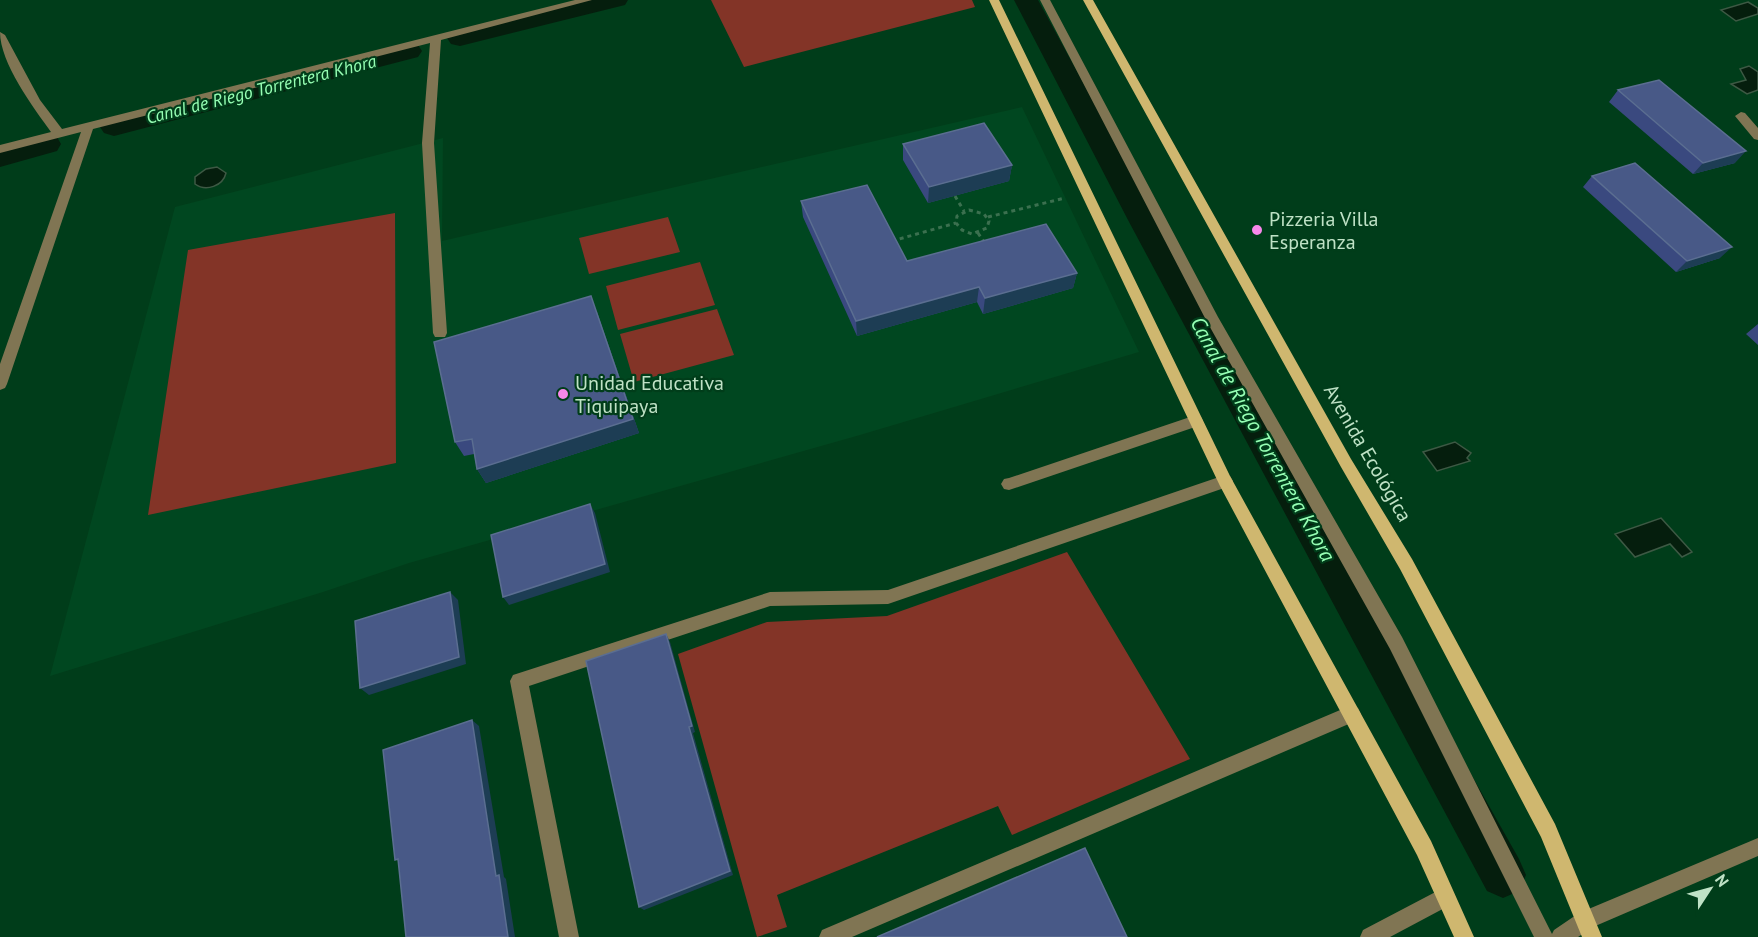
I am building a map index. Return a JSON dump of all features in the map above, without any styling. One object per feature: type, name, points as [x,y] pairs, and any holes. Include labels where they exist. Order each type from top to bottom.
[{"type":"main road","points":[[994,0],[1225,481],[1424,849],[1464,937]]},
{"type":"main road","name":"Avenida Ecológica","points":[[1088,0],[1346,463],[1412,574],[1548,831],[1589,929]]},
{"type":"street","points":[[0,149],[587,0]]},
{"type":"street","points":[[1045,0],[1213,320],[1396,643],[1544,937]]},
{"type":"street","points":[[0,35],[35,101],[59,134]]},
{"type":"street","points":[[436,39],[428,143],[440,333]]},
{"type":"street","points":[[1741,116],[1758,136]]},
{"type":"street","points":[[0,384],[89,125]]},
{"type":"street","points":[[1009,484],[1196,421]]},
{"type":"street","points":[[569,937],[519,681],[770,599],[888,597],[1225,481]]},
{"type":"street","points":[[829,937],[1352,714]]},
{"type":"street","points":[[1561,937],[1589,929],[1758,847]]},
{"type":"street","points":[[1370,937],[1445,897]]},
{"type":"path","points":[[956,195],[964,211]]},
{"type":"path","points":[[987,217],[1065,198]]},
{"type":"path","points":[[964,211],[980,211],[989,221],[987,228],[978,233],[967,233],[956,223],[957,216],[964,211]]},
{"type":"path","points":[[889,242],[956,223]]},
{"type":"path","points":[[978,233],[987,247]]},
{"type":"shaded area","points":[[711,0],[972,0],[975,7],[744,67]]},
{"type":"shaded area","points":[[1748,2],[1758,8],[1758,14],[1736,21],[1721,10]]},
{"type":"shaded area","points":[[1749,66],[1758,72],[1758,90],[1747,94],[1731,84],[1746,80],[1740,69]]},
{"type":"shaded area","name":"Unidad Educativa Tiquipaya","points":[[1022,107],[1139,352],[860,435],[409,563],[323,592],[50,676],[175,207],[443,138],[442,241]]},
{"type":"shaded area","points":[[217,167],[226,173],[218,184],[204,187],[195,184],[195,177],[206,169]]},
{"type":"shaded area","points":[[395,213],[396,463],[148,515],[188,250]]},
{"type":"shaded area","points":[[668,217],[680,252],[589,274],[579,238]]},
{"type":"shaded area","points":[[700,262],[715,305],[618,330],[606,286]]},
{"type":"shaded area","points":[[717,309],[734,355],[634,382],[620,334]]},
{"type":"shaded area","points":[[1455,442],[1471,453],[1467,458],[1470,461],[1437,471],[1423,452]]},
{"type":"shaded area","points":[[1661,518],[1692,552],[1682,557],[1670,544],[1635,557],[1615,534]]},
{"type":"shaded area","points":[[1067,552],[1190,759],[1012,835],[998,806],[777,895],[787,927],[757,937],[678,654],[767,622],[887,616]]},
{"type":"building","points":[[1659,80],[1746,151],[1703,163],[1618,90]]},
{"type":"building","points":[[984,123],[1012,165],[929,187],[903,144]]},
{"type":"building","points":[[1635,163],[1732,247],[1687,261],[1592,176]]},
{"type":"building","points":[[867,185],[907,261],[1046,224],[1077,273],[985,298],[979,287],[856,321],[801,201]]},
{"type":"building","points":[[591,296],[633,419],[477,469],[472,439],[455,442],[434,342]]},
{"type":"building","points":[[590,504],[605,564],[503,597],[491,535]]},
{"type":"building","points":[[450,592],[459,657],[360,688],[355,621]]},
{"type":"building","points":[[666,634],[692,726],[689,727],[730,871],[639,907],[586,661]]},
{"type":"building","points":[[472,720],[496,876],[499,875],[508,937],[406,937],[383,750]]},
{"type":"building","points":[[1085,848],[1127,937],[877,937]]},
{"type":"waterway","name":"Canal de Riego Torrentera Khora","points":[[460,38],[616,0]]},
{"type":"waterway","name":"Canal de Riego Torrentera Khora","points":[[1026,0],[1143,220],[1503,875]]},
{"type":"waterway","name":"Canal de Riego Torrentera Khora","points":[[114,127],[409,51]]},
{"type":"waterway","name":"Canal de Riego Torrentera Khora","points":[[0,157],[47,144]]},
{"type":"place","name":"Pizzeria Villa Esperanza","points":[[1257,230]]},
{"type":"place","name":"Unidad Educativa Tiquipaya","points":[[563,394]]}]
